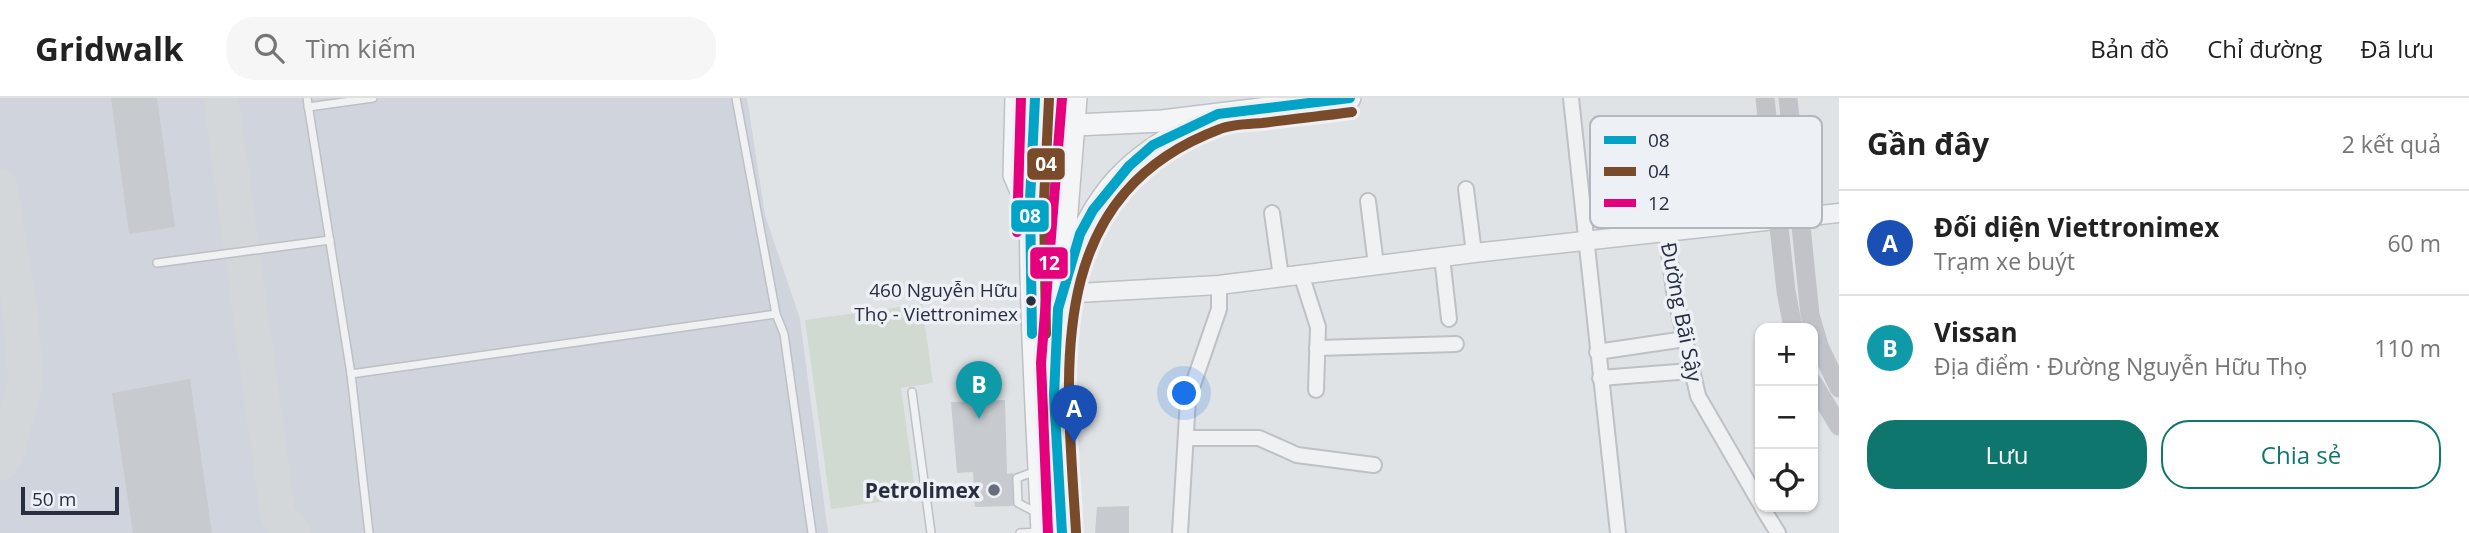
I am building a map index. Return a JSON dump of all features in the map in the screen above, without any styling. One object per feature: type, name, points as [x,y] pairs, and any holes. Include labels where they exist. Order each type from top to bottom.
[{"type":"main road","points":[[1016,98],[1014,175],[1030,212]]},
{"type":"main road","points":[[1035,98],[1030,212],[1030,312],[1040,469],[1047,528]]},
{"type":"main road","points":[[1047,528],[1059,294],[1076,98]]},
{"type":"main road","points":[[1033,127],[1162,121],[1350,98]]},
{"type":"main road","points":[[1765,98],[1767,116]]},
{"type":"main road","points":[[1788,98],[1790,116]]},
{"type":"main road","points":[[1059,294],[1080,234],[1104,193],[1153,145],[1218,114]]},
{"type":"main road","points":[[1778,228],[1792,323]]},
{"type":"main road","points":[[1801,228],[1810,315],[1822,354],[1839,388]]},
{"type":"main road","points":[[1815,386],[1839,426]]},
{"type":"street","points":[[1571,98],[1584,240],[1618,533]]},
{"type":"street","points":[[1466,189],[1474,253]]},
{"type":"street","points":[[1368,201],[1376,265]]},
{"type":"street","points":[[1272,213],[1281,277]]},
{"type":"street","points":[[1059,294],[1219,285],[1696,228]]},
{"type":"street","name":"Đường Bãi Sậy","points":[[1666,231],[1691,371],[1704,410],[1755,495]]},
{"type":"street","points":[[1442,257],[1449,318]]},
{"type":"street","points":[[1301,274],[1316,317],[1316,390]]},
{"type":"street","points":[[1180,533],[1188,399],[1219,309],[1219,285]]},
{"type":"street","points":[[1597,352],[1685,339]]},
{"type":"street","points":[[1317,348],[1456,344]]},
{"type":"street","points":[[1600,378],[1691,371]]},
{"type":"street","points":[[1186,438],[1259,438],[1297,454],[1374,464]]},
{"type":"street","name":"Đường Bãi Sậy","points":[[1765,512],[1778,533]]},
{"type":"lane","points":[[307,98],[351,374],[369,533]]},
{"type":"lane","points":[[308,107],[373,98]]},
{"type":"lane","points":[[736,98],[776,314],[784,334],[812,533]]},
{"type":"lane","points":[[157,263],[330,240]]},
{"type":"lane","points":[[351,374],[776,314]]},
{"type":"lane","points":[[912,391],[932,533]]},
{"type":"lane","points":[[1020,533],[1047,528]]},
{"type":"shaded area","points":[[0,98],[747,98],[765,215],[800,319],[828,533],[0,533]]},
{"type":"shaded area","points":[[922,304],[933,383],[901,388],[916,497],[831,509],[805,320]]},
{"type":"building","points":[[111,98],[157,98],[175,227],[129,234]]},
{"type":"building","points":[[190,379],[212,533],[133,533],[112,393]]},
{"type":"building","points":[[1005,400],[1007,474],[1013,473],[1013,506],[975,507],[973,472],[957,473],[951,402]]},
{"type":"building","points":[[1129,506],[1129,533],[1095,533],[1097,507]]},
{"type":"taxiway","points":[[221,98],[278,515],[294,533]]},
{"type":"taxiway","points":[[0,187],[19,301],[26,380],[6,455],[0,463]]},
{"type":"transit line","name":"12","points":[[1017,232],[1021,98]]},
{"type":"transit line","name":"08","points":[[1032,334],[1030,201],[1035,98]]},
{"type":"transit line","name":"12","points":[[1048,533],[1041,363],[1062,98]]},
{"type":"transit line","name":"08","points":[[1062,533],[1054,395],[1058,309],[1080,234],[1093,210],[1129,166],[1153,145],[1218,114],[1350,98]]},
{"type":"transit line","name":"04","points":[[1046,334],[1044,201],[1049,99]]},
{"type":"transit line","name":"04","points":[[1076,532],[1069,413],[1070,354],[1077,297],[1093,245],[1120,199],[1161,159],[1220,129],[1352,112]]},
{"type":"place","name":"460 Nguyễn Hữu Thọ - Viettronimex","points":[[1031,301]]},
{"type":"place","name":"Vissan","points":[[979,419]]},
{"type":"place","name":"Đối diện Viettronimex","points":[[1074,443]]},
{"type":"place","name":"Petrolimex","points":[[994,490]]}]
